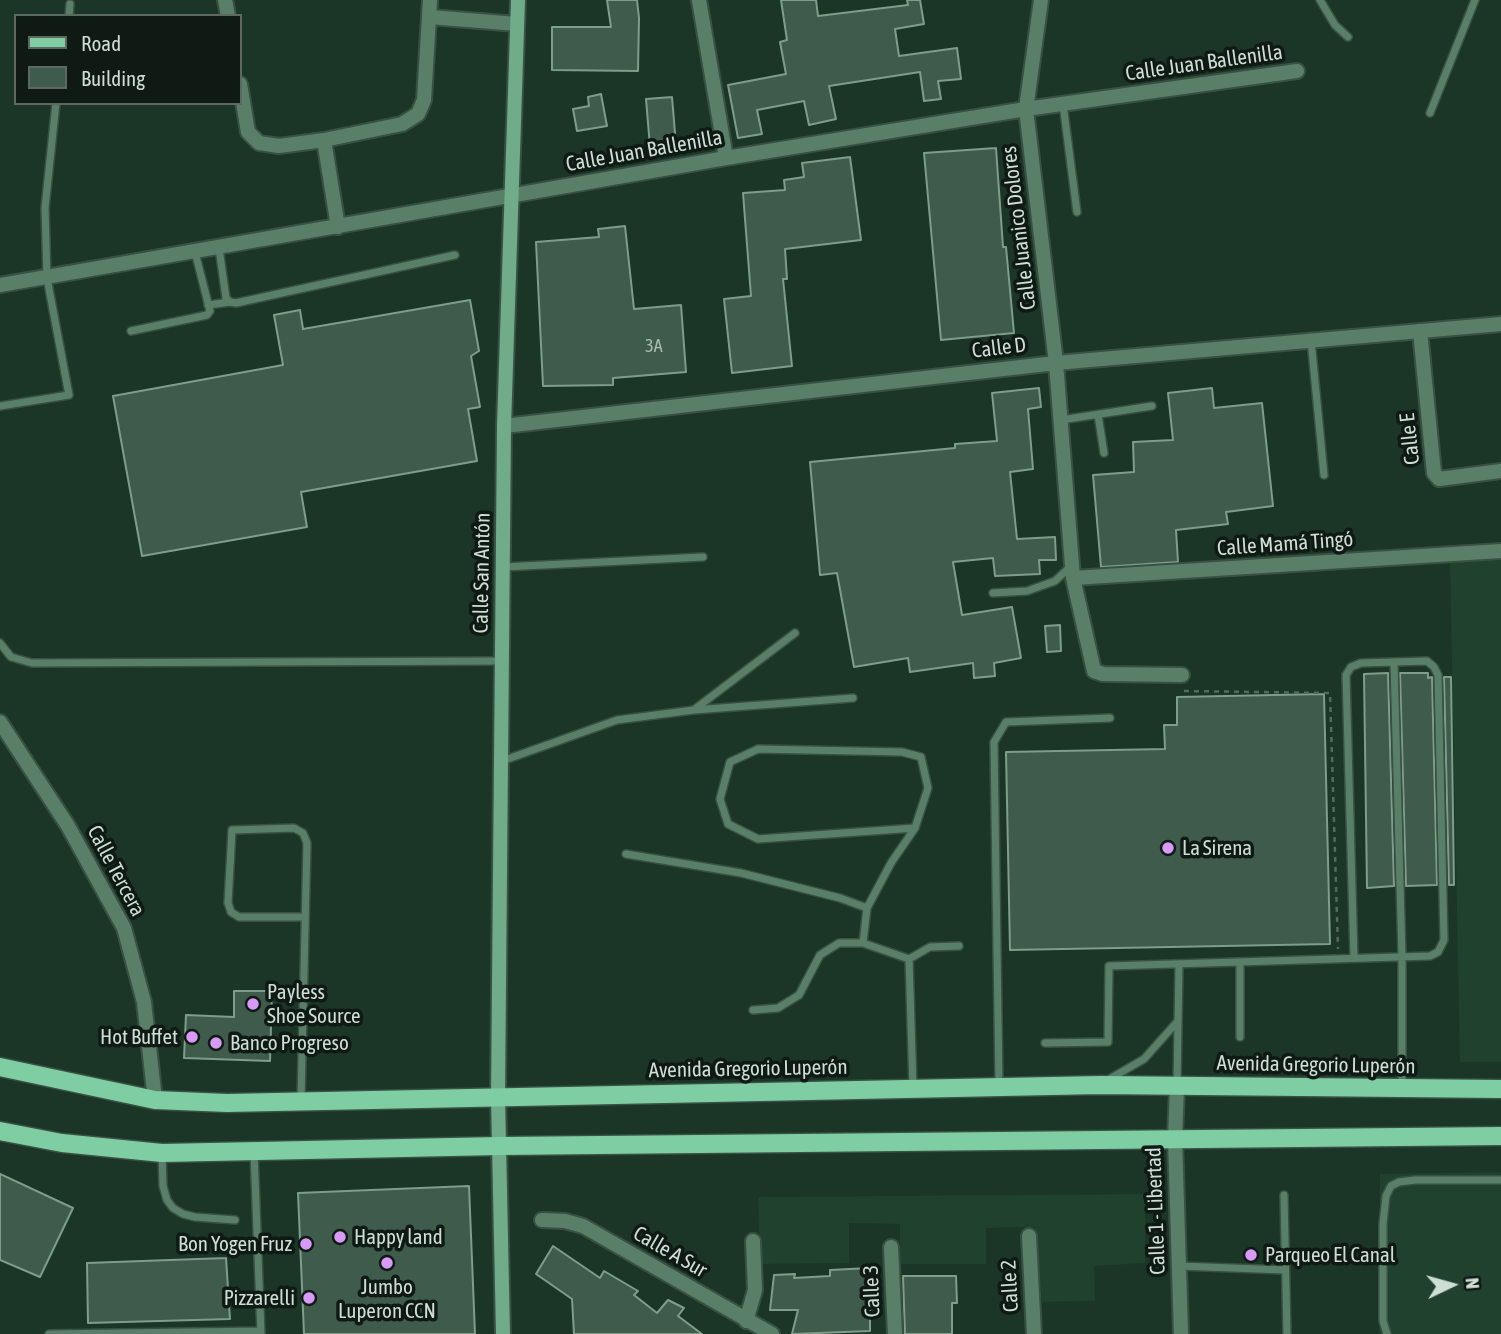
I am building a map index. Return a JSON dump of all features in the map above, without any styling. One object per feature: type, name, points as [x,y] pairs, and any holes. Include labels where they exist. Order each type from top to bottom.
[{"type":"main road","name":"Avenida Gregorio Luperón","points":[[0,1067],[155,1100],[300,1102],[1100,1085],[1501,1088]]},
{"type":"main road","points":[[0,1131],[62,1143],[162,1153],[499,1146],[1501,1136]]},
{"type":"street","points":[[242,96],[248,132],[259,143],[279,146],[324,141],[402,124],[418,114],[424,100],[430,0]]},
{"type":"street","name":"Calle San Antón","points":[[503,1334],[498,1096],[504,426],[518,0]]},
{"type":"street","points":[[699,0],[726,158]]},
{"type":"street","name":"Calle Juanico Dolores","points":[[1041,0],[1026,109],[1056,363],[1072,572],[1094,671],[1103,674],[1182,675]]},
{"type":"street","points":[[430,17],[517,24]]},
{"type":"street","name":"Calle Juan Ballenilla","points":[[0,285],[726,158],[1026,109],[1297,71]]},
{"type":"street","points":[[324,141],[338,227]]},
{"type":"street","name":"Calle D","points":[[504,426],[1056,363],[1501,324]]},
{"type":"street","name":"Calle E","points":[[1420,331],[1434,473],[1439,479],[1501,471]]},
{"type":"street","name":"Calle Mamá Tingó","points":[[1072,572],[1501,551]]},
{"type":"street","name":"Calle Tercera","points":[[0,722],[68,826],[124,928],[144,1002],[155,1100]]},
{"type":"street","name":"Calle 1 - Libertad","points":[[1177,1086],[1175,1139],[1181,1334]]},
{"type":"street","name":"Calle A Sur","points":[[542,1220],[565,1221],[583,1226],[772,1334]]},
{"type":"street","name":"Calle 2","points":[[1029,1236],[1034,1334]]},
{"type":"street","points":[[746,1321],[755,1290],[753,1241]]},
{"type":"street","name":"Calle 3","points":[[891,1247],[895,1334]]},
{"type":"lane","points":[[1320,0],[1335,25],[1348,37]]},
{"type":"lane","points":[[1430,113],[1475,0]]},
{"type":"lane","points":[[69,14],[70,4]]},
{"type":"lane","points":[[1063,104],[1077,212]]},
{"type":"lane","points":[[0,406],[69,395],[47,278],[45,208],[56,105]]},
{"type":"lane","points":[[219,248],[226,298],[230,302]]},
{"type":"lane","points":[[131,331],[206,315],[210,311],[195,252]]},
{"type":"lane","points":[[208,305],[241,302],[455,255]]},
{"type":"lane","points":[[1311,340],[1324,475]]},
{"type":"lane","points":[[1061,420],[1152,406]]},
{"type":"lane","points":[[1098,415],[1104,453]]},
{"type":"lane","points":[[503,567],[703,557]]},
{"type":"lane","points":[[993,593],[1027,591],[1072,572]]},
{"type":"lane","points":[[694,710],[795,633]]},
{"type":"lane","points":[[0,643],[11,657],[32,663],[502,661]]},
{"type":"lane","points":[[1045,1043],[1108,1042],[1109,966],[1430,956],[1438,952],[1444,940],[1438,675],[1427,661],[1356,664],[1346,675],[1354,958]]},
{"type":"lane","points":[[1394,663],[1402,957],[1402,1089]]},
{"type":"lane","points":[[501,762],[617,720],[694,710],[853,698]]},
{"type":"lane","points":[[999,1087],[994,742],[1006,722],[1110,718]]},
{"type":"lane","points":[[863,943],[867,908],[891,863],[915,828],[928,788],[921,757],[902,752],[758,749],[730,762],[720,799],[728,824],[758,839],[915,828]]},
{"type":"lane","points":[[300,1102],[305,918],[307,843],[303,833],[294,828],[232,830],[228,903],[231,912],[239,917],[305,918]]},
{"type":"lane","points":[[626,854],[741,873],[840,898],[867,908]]},
{"type":"lane","points":[[753,1010],[778,1008],[799,995],[820,955],[839,943],[863,943],[909,959],[930,947],[959,946]]},
{"type":"lane","points":[[909,959],[913,1088]]},
{"type":"lane","points":[[1240,962],[1240,1037]]},
{"type":"lane","points":[[1177,1086],[1179,964]]},
{"type":"lane","points":[[1100,1085],[1144,1059],[1177,1021]]},
{"type":"lane","points":[[49,1334],[261,1333],[254,1151]]},
{"type":"lane","points":[[162,1153],[163,1186],[167,1200],[173,1208],[195,1217],[235,1220]]},
{"type":"lane","points":[[1387,1334],[1383,1321],[1383,1224],[1386,1195],[1391,1186],[1415,1180],[1501,1180]]},
{"type":"lane","points":[[1284,1195],[1287,1334]]},
{"type":"lane","points":[[1179,1266],[1285,1270]]},
{"type":"path","points":[[1182,675],[1182,691],[1330,693],[1338,959]]},
{"type":"shaded area","points":[[1501,557],[1501,1062],[1460,1062],[1450,560]]},
{"type":"shaded area","points":[[1501,1172],[1501,1334],[1379,1334],[1380,1174]]},
{"type":"shaded area","points":[[1145,1194],[1145,1263],[1094,1266],[1095,1301],[1042,1302],[1035,1227],[986,1228],[986,1264],[900,1264],[900,1224],[849,1223],[849,1263],[760,1264],[758,1197]]},
{"type":"building","points":[[607,0],[637,0],[638,71],[552,70],[552,27],[611,27]]},
{"type":"building","points":[[781,0],[816,0],[818,16],[908,5],[907,0],[920,0],[924,24],[895,29],[899,56],[957,48],[961,79],[938,81],[941,99],[924,101],[920,72],[829,86],[836,119],[809,125],[804,101],[757,110],[762,134],[738,138],[728,85],[786,74],[780,42],[787,40]]},
{"type":"building","points":[[601,94],[607,126],[577,131],[573,109],[589,106],[588,97]]},
{"type":"building","points":[[672,97],[676,145],[650,147],[646,99]]},
{"type":"building","points":[[996,148],[1003,247],[1006,247],[1014,333],[941,340],[924,153]]},
{"type":"building","points":[[850,157],[861,240],[785,249],[787,279],[783,279],[792,366],[732,373],[724,299],[751,296],[743,193],[785,190],[784,180],[804,177],[802,163]]},
{"type":"building","points":[[625,226],[634,309],[681,305],[686,372],[613,378],[613,385],[543,386],[536,242],[599,237],[598,229]]},
{"type":"building","points":[[470,300],[479,351],[471,356],[480,407],[468,409],[477,461],[301,492],[307,527],[142,556],[113,396],[283,365],[274,315],[300,310],[303,329]]},
{"type":"building","points":[[1039,388],[1041,407],[1028,409],[1033,469],[1010,472],[1017,539],[1055,537],[1056,560],[1039,560],[1040,574],[995,576],[993,558],[953,562],[962,615],[1012,607],[1021,658],[994,663],[995,676],[974,678],[973,663],[910,672],[908,658],[854,667],[837,573],[820,575],[810,462],[955,448],[955,444],[997,441],[992,393]]},
{"type":"building","points":[[1212,388],[1214,408],[1262,403],[1273,506],[1226,512],[1228,524],[1176,530],[1178,562],[1101,567],[1093,475],[1134,472],[1133,442],[1173,440],[1168,393]]},
{"type":"building","points":[[1060,625],[1061,651],[1047,652],[1045,626]]},
{"type":"building","points":[[1388,673],[1394,886],[1367,888],[1364,674]]},
{"type":"building","points":[[1400,673],[1428,673],[1428,678],[1432,677],[1437,885],[1406,886]]},
{"type":"building","points":[[1444,677],[1451,677],[1454,885],[1449,885]]},
{"type":"building","name":"La Sirena","points":[[1324,694],[1330,944],[1010,950],[1006,752],[1165,749],[1164,725],[1177,725],[1177,697]]},
{"type":"building","points":[[234,991],[272,991],[270,1061],[184,1058],[186,1015],[234,1017]]},
{"type":"building","points":[[0,1174],[73,1208],[40,1277],[0,1260]]},
{"type":"building","name":"Jumbo Luperon CCN","points":[[469,1186],[475,1334],[304,1334],[298,1193]]},
{"type":"building","points":[[553,1246],[600,1278],[604,1271],[638,1291],[634,1295],[657,1313],[668,1300],[684,1308],[678,1316],[702,1334],[574,1334],[572,1299],[536,1274]]},
{"type":"building","points":[[226,1258],[230,1319],[88,1323],[87,1263]]},
{"type":"building","points":[[870,1268],[870,1331],[792,1334],[798,1310],[770,1310],[774,1275],[795,1274],[794,1278],[830,1276],[830,1270]]},
{"type":"building","points":[[903,1276],[956,1276],[957,1303],[952,1303],[952,1334],[905,1334]]},
{"type":"place","name":"La Sirena","points":[[1168,848]]},
{"type":"place","name":"Payless Shoe Source","points":[[253,1004]]},
{"type":"place","name":"Hot Buffet","points":[[192,1037]]},
{"type":"place","name":"Banco Progreso","points":[[216,1043]]},
{"type":"place","name":"Happy land","points":[[340,1237]]},
{"type":"place","name":"Bon Yogen Fruz","points":[[306,1244]]},
{"type":"place","name":"Parqueo El Canal","points":[[1251,1255]]},
{"type":"place","name":"Jumbo Luperon CCN","points":[[387,1263]]},
{"type":"place","name":"Pizzarelli","points":[[309,1298]]}]
